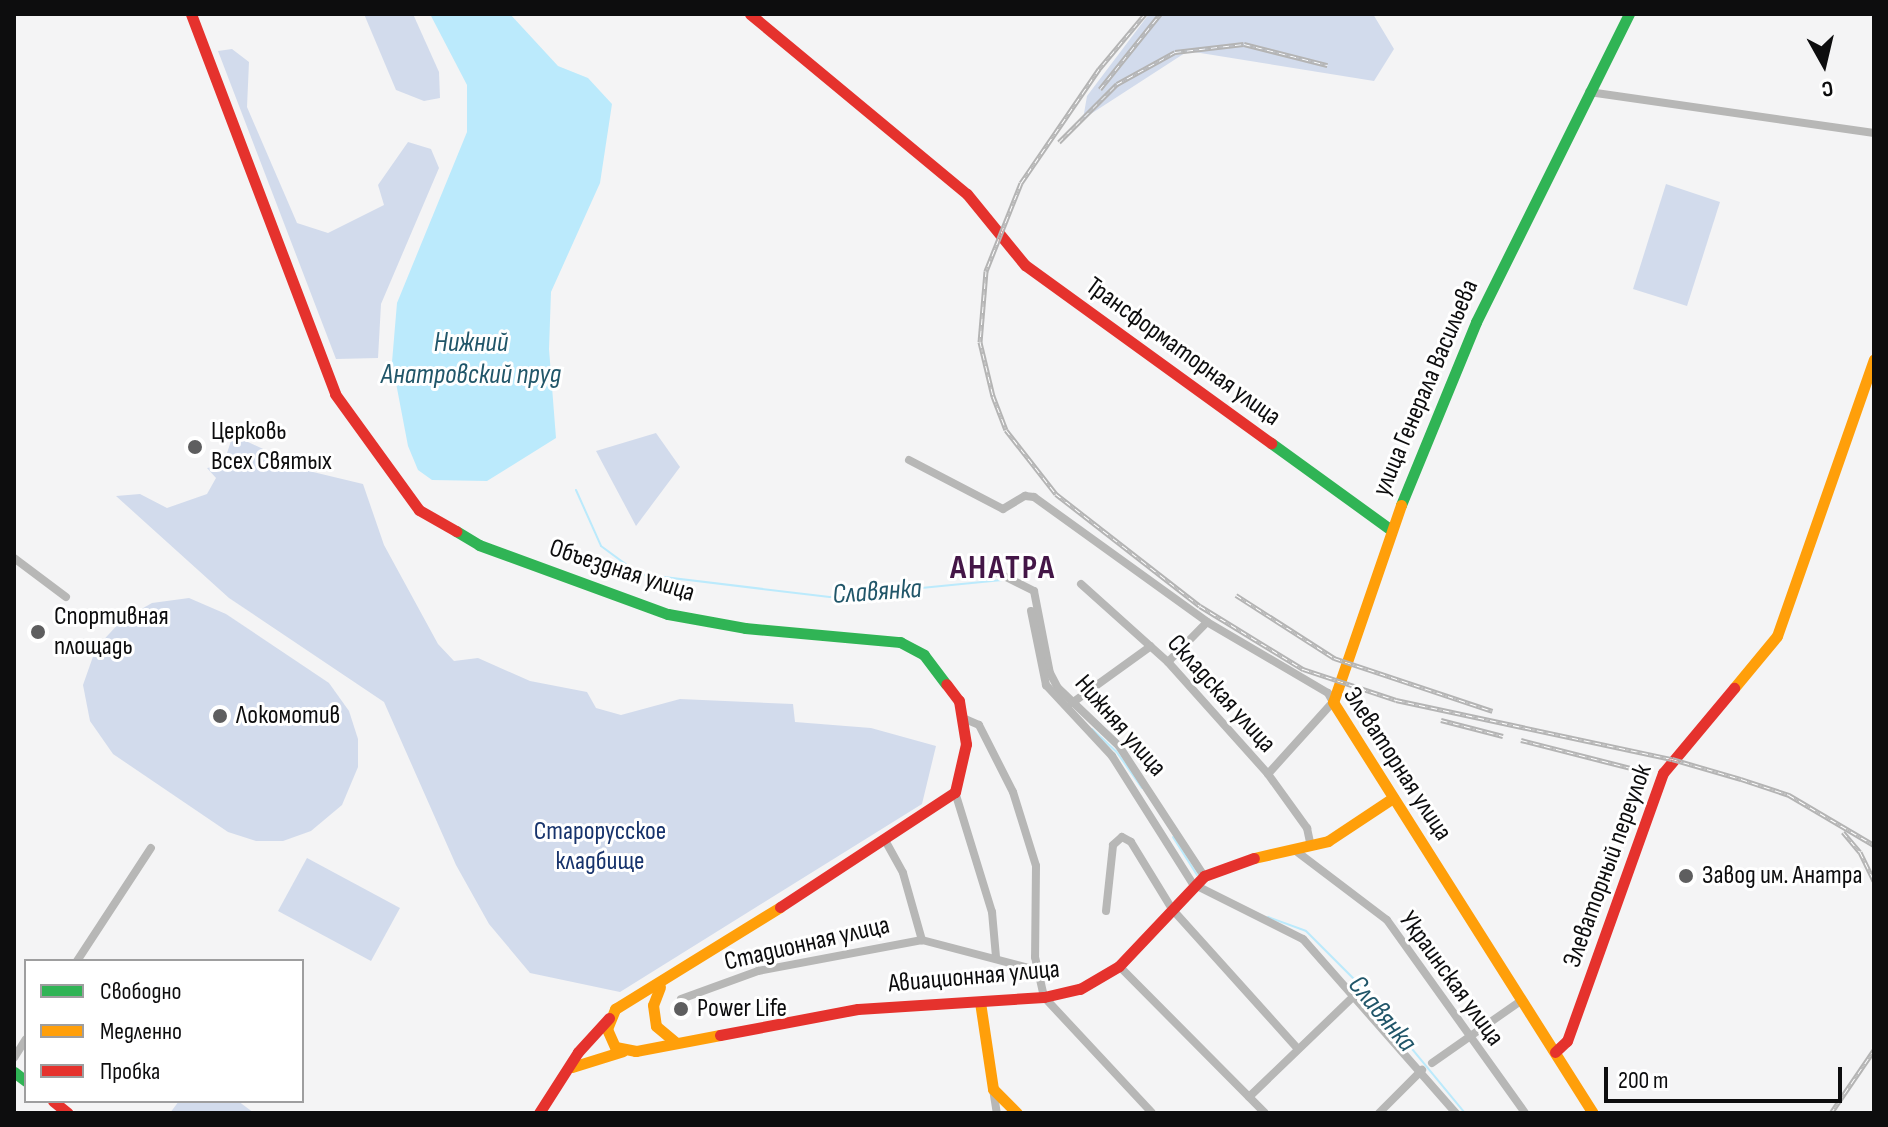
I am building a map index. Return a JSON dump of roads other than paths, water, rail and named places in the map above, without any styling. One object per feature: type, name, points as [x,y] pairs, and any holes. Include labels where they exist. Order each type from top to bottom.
[{"type":"main road","name":"Объездная улица","points":[[191,14],[335,394],[419,510],[479,545],[668,614],[745,628],[900,642],[924,655],[950,683],[965,719],[964,759],[955,792]]},
{"type":"main road","name":"Трансформаторная улица","points":[[750,14],[863,103],[902,145],[967,194],[1025,265],[1390,529]]},
{"type":"main road","name":"улица Генерала Васильева","points":[[1333,702],[1390,529],[1476,322],[1629,14]]},
{"type":"main road","name":"Элеваторный переулок","points":[[1555,1052],[1570,1031],[1663,773],[1747,679],[1777,636],[1874,359]]},
{"type":"main road","name":"Элеваторная улица","points":[[1333,702],[1593,1113]]},
{"type":"main road","points":[[539,1113],[568,1070],[610,1018],[886,842],[955,792]]},
{"type":"main road","name":"Авиационная улица","points":[[643,1049],[858,1009],[1044,997],[1094,983],[1119,966],[1193,884],[1204,876],[1224,865],[1311,847],[1393,798]]},
{"type":"main road","points":[[568,1070],[594,1056],[643,1049],[655,1022],[660,986]]},
{"type":"main road","points":[[980,1002],[993,1089],[1017,1113]]},
{"type":"main road","points":[[629,1004],[645,1008],[675,1042]]},
{"type":"main road","points":[[610,1018],[608,1036],[623,1051]]},
{"type":"street","points":[[1589,92],[1874,133]]},
{"type":"street","name":"Элеваторная улица","points":[[909,460],[1003,509],[1025,496],[1034,497],[1207,622],[1328,693],[1333,702]]},
{"type":"street","points":[[14,558],[66,597]]},
{"type":"street","name":"Нижняя улица","points":[[992,570],[1034,591],[1050,673],[1072,703],[1119,746],[1148,785],[1204,876]]},
{"type":"street","name":"Складская улица","points":[[1081,584],[1168,662],[1268,774],[1307,828],[1311,847]]},
{"type":"street","name":"Нижняя улица","points":[[1031,611],[1046,685],[1112,756],[1193,884]]},
{"type":"street","points":[[1168,662],[1207,622]]},
{"type":"street","points":[[1072,703],[1151,646]]},
{"type":"street","name":"улица Генерала Васильева","points":[[1268,774],[1333,702]]},
{"type":"street","points":[[965,719],[979,725],[1013,792],[1036,866],[1036,970],[1044,997],[1152,1113]]},
{"type":"street","points":[[955,792],[992,912],[996,957]]},
{"type":"street","points":[[1106,911],[1113,845],[1122,837],[1131,842],[1172,909],[1298,1049]]},
{"type":"street","points":[[886,842],[903,873],[922,940]]},
{"type":"street","points":[[78,959],[151,848]]},
{"type":"street","name":"Украинская улица","points":[[1296,851],[1387,920],[1525,1113]]},
{"type":"street","points":[[1193,884],[1303,939],[1356,994],[1456,1113]]},
{"type":"street","name":"Стадионная улица","points":[[681,999],[758,971],[922,940],[1036,970]]},
{"type":"street","points":[[1119,966],[1265,1113]]},
{"type":"street","points":[[1249,1097],[1356,994]]},
{"type":"street","points":[[1432,1063],[1522,1000]]},
{"type":"street","points":[[1379,1113],[1422,1070]]},
{"type":"street","points":[[993,1089],[997,1113]]},
{"type":"water","name":"Нижний Анатровский пруд","points":[[430,14],[510,14],[558,66],[588,78],[612,104],[600,183],[551,292],[549,349],[556,438],[487,481],[432,480],[418,470],[408,446],[392,362],[397,303],[467,132],[467,85]]},
{"type":"waterway","name":"Славянка","points":[[576,490],[601,546],[639,574],[830,597],[1002,580]]},
{"type":"waterway","name":"Славянка","points":[[1092,729],[1116,751],[1142,788]]},
{"type":"waterway","name":"Славянка","points":[[1173,837],[1197,875]]},
{"type":"waterway","name":"Славянка","points":[[1268,917],[1306,931],[1356,981],[1465,1113]]},
{"type":"railway","points":[[1145,14],[1099,69],[1021,183],[986,271],[980,342],[993,396],[1006,430],[1056,494],[1200,606],[1303,669],[1396,700],[1672,759],[1741,779],[1789,795],[1874,845]]},
{"type":"railway","points":[[1100,89],[1160,14]]},
{"type":"railway","points":[[1059,142],[1117,84],[1175,52],[1244,44],[1327,65]]},
{"type":"railway","points":[[1236,595],[1334,658],[1492,711]]},
{"type":"railway","points":[[1441,720],[1503,736]]},
{"type":"railway","points":[[1521,740],[1647,772]]},
{"type":"railway","points":[[1843,832],[1860,852],[1874,881]]},
{"type":"railway","points":[[1831,1113],[1874,1050]]},
{"type":"place","name":"Церковь Всех Святых","points":[[195,447]]},
{"type":"place","name":"Спортивная площадь","points":[[38,632]]},
{"type":"place","name":"Локомотив","points":[[220,716]]},
{"type":"place","name":"Завод им. Анатра","points":[[1686,876]]},
{"type":"place","name":"Power Life","points":[[681,1009]]},
{"type":"district","name":"АНАТРА","points":[[1003,568]]},
{"type":"park label","name":"Старорусское кладбище","points":[[600,847]]}]
